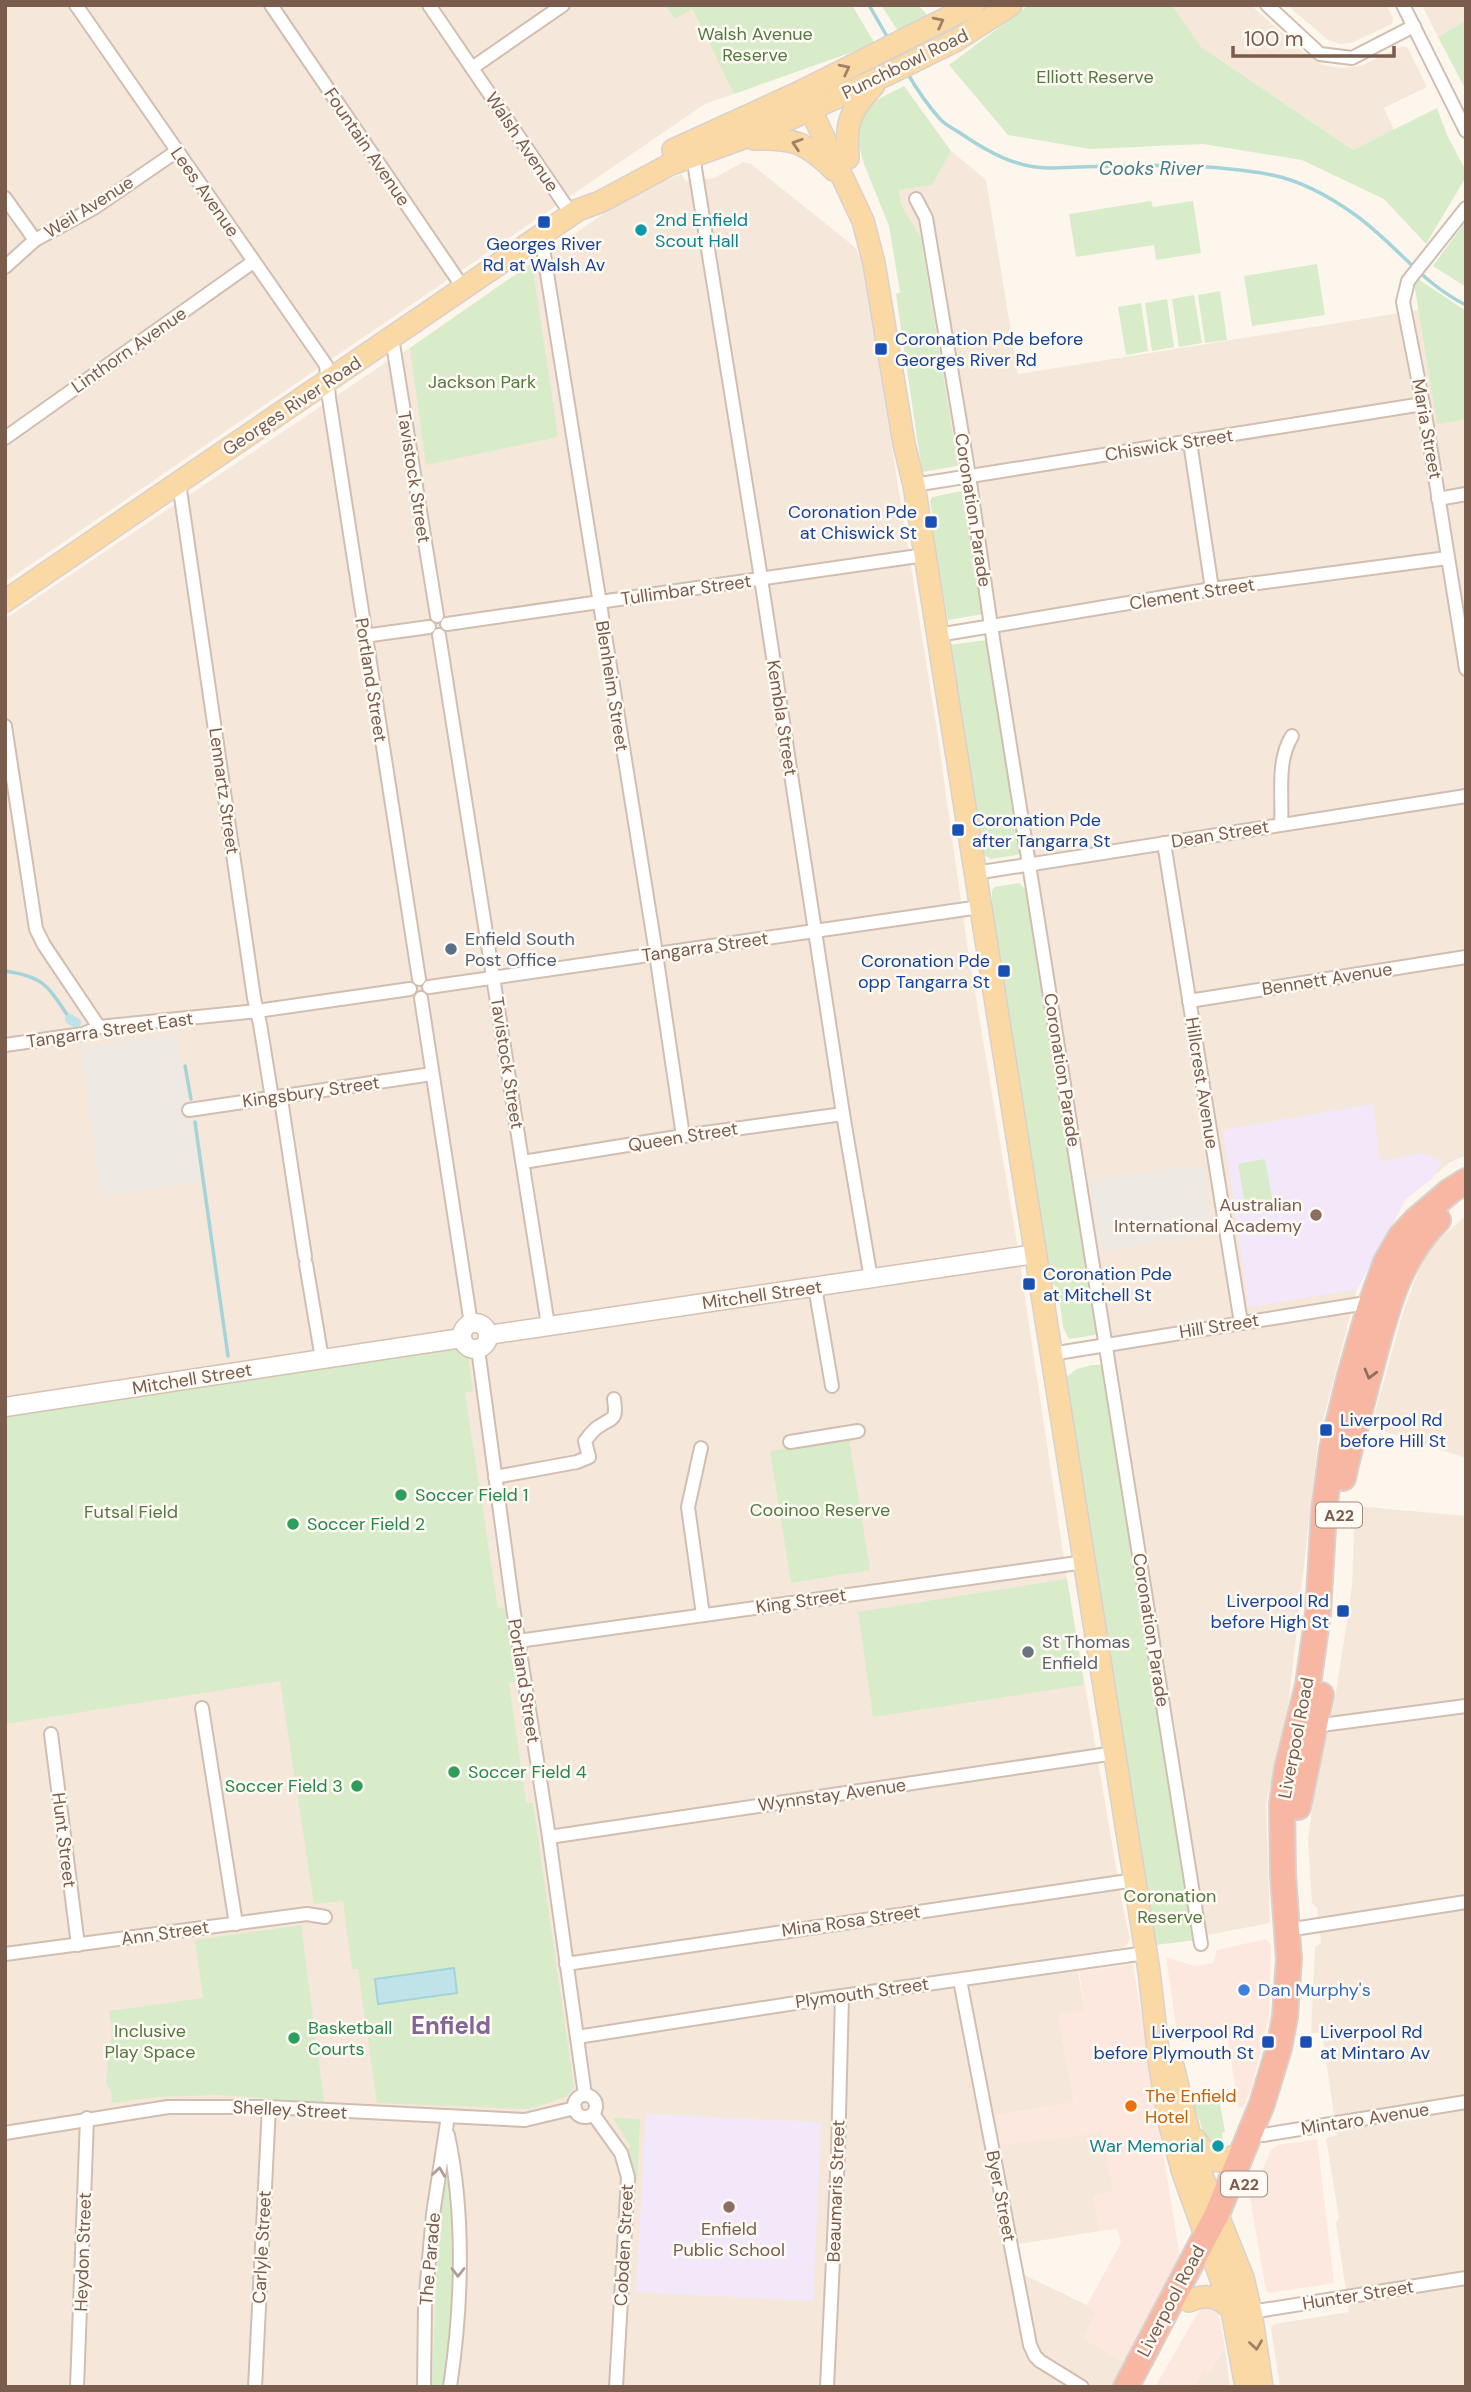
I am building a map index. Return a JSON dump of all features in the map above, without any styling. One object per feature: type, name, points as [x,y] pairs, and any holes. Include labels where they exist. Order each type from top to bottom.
[{"type":"highway","name":"Liverpool Road","points":[[1142,2387],[1189,2301],[1215,2235],[1241,2153],[1269,2083],[1285,2017],[1289,1959],[1282,1814],[1285,1782],[1306,1727],[1330,1636],[1340,1497],[1386,1262],[1406,1229],[1450,1191],[1466,1181]]},
{"type":"highway","name":"Liverpool Road","points":[[1379,1307],[1411,1252],[1432,1226],[1466,1198]]},
{"type":"highway","name":"Liverpool Road","points":[[1126,2387],[1215,2235],[1263,2135],[1285,2078],[1298,2025],[1301,1970],[1296,1828],[1306,1727]]},
{"type":"main road","name":"Punchbowl Road","points":[[816,98],[877,53],[973,5]]},
{"type":"main road","name":"Punchbowl Road","points":[[816,98],[884,76],[916,61],[976,29],[1010,5]]},
{"type":"main road","points":[[848,158],[849,119],[860,100],[884,76]]},
{"type":"main road","name":"Georges River Road","points":[[5,601],[575,213],[669,165],[736,141],[816,98]]},
{"type":"main road","name":"Georges River Road","points":[[575,213],[587,198],[637,167],[816,98]]},
{"type":"main road","points":[[816,98],[872,211],[882,250],[912,440],[914,485]]},
{"type":"main road","points":[[816,98],[863,221],[874,263],[904,444],[914,485],[1146,1953],[1215,2235]]},
{"type":"main road","points":[[736,141],[766,138],[802,144],[814,150],[846,181]]},
{"type":"main road","points":[[1150,1974],[1160,2067],[1170,2125],[1183,2173],[1215,2235],[1242,2278],[1241,2311],[1246,2387]]},
{"type":"main road","points":[[1188,2127],[1206,2156],[1213,2161],[1222,2161],[1241,2153]]},
{"type":"main road","points":[[1189,2301],[1210,2296],[1241,2311],[1262,2387]]},
{"type":"street","name":"Lees Avenue","points":[[76,5],[325,364],[328,381]]},
{"type":"street","name":"Fountain Avenue","points":[[271,5],[464,289]]},
{"type":"street","name":"Walsh Avenue","points":[[429,5],[575,213]]},
{"type":"street","points":[[472,68],[563,5]]},
{"type":"street","points":[[1266,5],[1320,54],[1352,58],[1414,26]]},
{"type":"street","points":[[1403,5],[1466,131]]},
{"type":"street","name":"Weil Avenue","points":[[5,267],[35,240],[94,208],[177,151]]},
{"type":"street","name":"Kembla Street","points":[[693,156],[871,1279]]},
{"type":"street","points":[[5,198],[35,240]]},
{"type":"street","name":"Coronation Parade","points":[[916,199],[926,219],[969,476],[1202,1944]]},
{"type":"street","name":"Maria Street","points":[[1466,208],[1408,281],[1404,302],[1466,669]]},
{"type":"street","name":"Blenheim Street","points":[[541,236],[683,1136]]},
{"type":"street","name":"Linthorn Avenue","points":[[5,438],[253,262]]},
{"type":"street","name":"Tavistock Street","points":[[392,338],[548,1325]]},
{"type":"street","name":"Portland Street","points":[[328,381],[364,636],[420,988],[467,1331]]},
{"type":"street","name":"Chiswick Street","points":[[914,485],[1423,404]]},
{"type":"street","points":[[1189,442],[1212,589]]},
{"type":"street","name":"Lennartz Street","points":[[178,483],[257,1011],[273,1098],[282,1106],[322,1359]]},
{"type":"street","points":[[1438,499],[1466,494]]},
{"type":"street","name":"Tullimbar Street","points":[[364,636],[925,555]]},
{"type":"street","name":"Clement Street","points":[[937,635],[1212,589],[1447,558]]},
{"type":"street","points":[[5,726],[36,929],[99,1027]]},
{"type":"street","points":[[1282,824],[1285,747],[1292,736]]},
{"type":"street","name":"Dean Street","points":[[975,873],[1466,796]]},
{"type":"street","name":"Hillcrest Avenue","points":[[1164,842],[1241,1323]]},
{"type":"street","name":"Tangarra Street","points":[[257,1011],[980,907]]},
{"type":"street","name":"Bennett Avenue","points":[[1189,1001],[1466,957]]},
{"type":"street","name":"Tangarra Street East","points":[[5,1045],[83,1034],[99,1027],[257,1011]]},
{"type":"street","name":"Kingsbury Street","points":[[189,1110],[432,1074]]},
{"type":"street","name":"Queen Street","points":[[523,1162],[843,1114]]},
{"type":"street","name":"Mitchell Street","points":[[483,1342],[548,1325],[1035,1254]]},
{"type":"street","points":[[815,1287],[832,1386]]},
{"type":"street","name":"Hill Street","points":[[1051,1354],[1360,1304],[1379,1307]]},
{"type":"street","points":[[467,1331],[467,1347],[483,1342]]},
{"type":"street","name":"Mitchell Street","points":[[5,1407],[322,1359],[467,1331]]},
{"type":"street","name":"Portland Street","points":[[483,1342],[495,1477],[585,2095]]},
{"type":"street","points":[[495,1477],[577,1462],[589,1457],[585,1441],[597,1427],[613,1420],[616,1413],[614,1399]]},
{"type":"street","points":[[790,1442],[858,1431]]},
{"type":"street","points":[[701,1448],[688,1507],[703,1615]]},
{"type":"street","name":"King Street","points":[[518,1641],[1085,1562]]},
{"type":"street","points":[[1306,1727],[1466,1706]]},
{"type":"street","points":[[202,1708],[236,1924]]},
{"type":"street","name":"Hunt Street","points":[[51,1734],[78,1945]]},
{"type":"street","name":"Wynnstay Avenue","points":[[549,1837],[1115,1753]]},
{"type":"street","name":"Mina Rosa Street","points":[[566,1964],[1135,1880]]},
{"type":"street","points":[[1300,1928],[1466,1902]]},
{"type":"street","name":"Ann Street","points":[[5,1954],[307,1914],[326,1917]]},
{"type":"street","name":"Plymouth Street","points":[[577,2037],[1146,1953]]},
{"type":"street","name":"Byer Street","points":[[960,1980],[1030,2345],[1040,2361],[1083,2387]]},
{"type":"street","name":"Beaumaris Street","points":[[827,2387],[838,2166],[842,1996]]},
{"type":"street","points":[[585,2095],[591,2097],[596,2108],[593,2114],[582,2116],[575,2108],[577,2099],[585,2095]]},
{"type":"street","name":"Mintaro Avenue","points":[[1263,2135],[1466,2102]]},
{"type":"street","name":"Shelley Street","points":[[5,2133],[160,2107],[269,2107],[525,2120],[575,2108]]},
{"type":"street","name":"Carlyle Street","points":[[255,2387],[269,2107]]},
{"type":"street","name":"Cobden Street","points":[[593,2114],[621,2153],[628,2177],[616,2387]]},
{"type":"street","name":"The Parade","points":[[424,2387],[425,2305],[433,2214],[448,2116]]},
{"type":"street","name":"Heydon Street","points":[[77,2387],[86,2118]]},
{"type":"street","name":"The Parade","points":[[447,2132],[458,2189],[456,2343],[450,2387]]},
{"type":"street","name":"Hunter Street","points":[[1241,2311],[1466,2278]]},
{"type":"shaded area","points":[[5,5],[57,5],[59,8],[62,5],[665,5],[675,19],[691,8],[734,94],[705,104],[5,582]]},
{"type":"shaded area","points":[[1172,5],[1251,5],[1302,51],[1323,65],[1342,68],[1361,66],[1402,46],[1407,47],[1427,87],[1384,108],[1394,130],[1353,150],[1201,47]]},
{"type":"shaded area","points":[[1287,5],[1386,5],[1393,18],[1392,24],[1351,43],[1340,44],[1328,40]]},
{"type":"shaded area","points":[[1422,5],[1466,5],[1466,20],[1438,37]]},
{"type":"shaded area","points":[[951,151],[986,180],[1018,374],[1419,310],[1437,423],[1466,419],[1466,1155],[1449,1163],[1406,1199],[1357,1289],[1318,1440],[1288,1708],[1266,1804],[1270,1923],[1197,1937],[921,238],[901,204],[899,189],[932,185]]},
{"type":"shaded area","points":[[743,162],[751,164],[856,248],[863,266],[937,730],[967,944],[1016,1237],[1067,1579],[1130,1939],[1125,1947],[1075,1955],[1085,2011],[1059,2015],[1074,2103],[997,2115],[1102,2132],[1114,2191],[1093,2196],[1100,2231],[1019,2244],[1022,2274],[1087,2305],[1096,2312],[1083,2338],[1125,2362],[1114,2387],[5,2387],[5,619],[410,348],[619,203],[682,174],[685,181],[714,178]]},
{"type":"shaded area","points":[[177,1034],[201,1181],[101,1197],[81,1047]]},
{"type":"shaded area","name":"Australian International Academy","points":[[1373,1104],[1380,1162],[1421,1153],[1442,1162],[1433,1178],[1406,1199],[1357,1289],[1249,1307],[1223,1130]]},
{"type":"shaded area","points":[[1202,1164],[1213,1235],[1101,1251],[1090,1180]]},
{"type":"shaded area","points":[[1466,1216],[1466,1458],[1371,1427],[1403,1312],[1423,1259],[1436,1242]]},
{"type":"shaded area","points":[[1355,1506],[1466,1516],[1466,2387],[1280,2387],[1271,2328],[1274,2324],[1349,2312],[1336,2223],[1339,2218],[1326,2138],[1337,2135],[1322,2033],[1311,2033],[1315,1947],[1321,1943],[1317,1908],[1312,1903],[1308,1840],[1317,1770],[1333,1711],[1352,1586]]},
{"type":"shaded area","points":[[1266,1939],[1271,1945],[1269,2017],[1252,2087],[1243,2107],[1238,2108],[1228,2039],[1178,2041],[1166,1957],[1194,1966],[1213,1963],[1217,1950]]},
{"type":"shaded area","points":[[1133,1964],[1180,2258],[1125,2362],[1083,2338],[1096,2312],[1087,2305],[1121,2243],[1117,2229],[1100,2231],[1093,2196],[1114,2191],[1102,2133],[1000,2145],[996,2115],[1074,2103],[1059,2014],[1085,2010],[1079,1971]]},
{"type":"shaded area","name":"Enfield Public School","points":[[646,2114],[821,2122],[813,2301],[636,2292]]},
{"type":"shaded area","points":[[1317,2139],[1334,2283],[1270,2293],[1266,2291],[1250,2197],[1271,2150],[1278,2145]]},
{"type":"shaded area","points":[[1204,2302],[1218,2309],[1225,2348],[1209,2373],[1203,2371],[1194,2387],[1155,2387]]},
{"type":"shaded area","points":[[1225,2348],[1230,2387],[1194,2387],[1203,2371],[1209,2373]]},
{"type":"green space","name":"Walsh Avenue Reserve","points":[[665,5],[852,5],[875,44],[734,94],[692,9],[675,19]]},
{"type":"green space","points":[[881,5],[918,5],[928,16],[898,31]]},
{"type":"green space","name":"Elliott Reserve","points":[[1029,5],[1172,5],[1201,47],[1353,150],[1437,108],[1447,135],[1466,171],[1466,177],[1426,244],[1384,199],[1302,160],[1203,144],[1090,149],[1008,135],[949,65]]},
{"type":"green space","points":[[1466,20],[1466,90],[1438,37]]},
{"type":"green space","points":[[904,86],[951,151],[932,185],[899,190],[901,204],[921,238],[958,466],[922,472],[896,294],[900,292],[889,226],[864,164],[855,132],[865,106]]},
{"type":"green space","points":[[1151,201],[1153,207],[1193,201],[1201,253],[1156,260],[1154,245],[1076,257],[1069,214]]},
{"type":"green space","points":[[1466,221],[1466,287],[1433,266]]},
{"type":"green space","name":"Jackson Park","points":[[532,263],[558,437],[426,465],[410,348]]},
{"type":"green space","points":[[1317,264],[1325,315],[1252,326],[1244,276]]},
{"type":"green space","points":[[1418,279],[1466,311],[1466,419],[1437,424],[1414,283]]},
{"type":"green space","points":[[1220,291],[1227,340],[1205,343],[1198,295]]},
{"type":"green space","points":[[1194,295],[1202,343],[1179,347],[1172,299]]},
{"type":"green space","points":[[1167,299],[1174,347],[1152,351],[1145,303]]},
{"type":"green space","points":[[1141,303],[1148,351],[1126,355],[1118,307]]},
{"type":"green space","points":[[962,491],[983,614],[948,620],[932,529],[934,526],[930,501],[932,497]]},
{"type":"green space","points":[[987,640],[1022,851],[1017,855],[991,859],[982,854],[949,645]]},
{"type":"green space","points":[[1019,883],[1026,890],[1097,1328],[1095,1335],[1069,1339],[1063,1327],[1058,1288],[1051,1283],[992,906],[994,887]]},
{"type":"green space","points":[[1265,1159],[1273,1204],[1246,1209],[1238,1164]]},
{"type":"green space","name":"Futsal Field","points":[[455,1348],[468,1355],[473,1391],[465,1393],[498,1609],[505,1607],[516,1682],[509,1683],[526,1803],[533,1803],[574,2088],[565,2097],[529,2109],[377,2103],[358,1969],[352,1969],[343,1901],[314,1904],[280,1681],[5,1724],[5,1413]]},
{"type":"green space","name":"Coronation Reserve","points":[[1103,1365],[1197,1940],[1155,1945],[1065,1378],[1077,1369]]},
{"type":"green space","name":"Cooinoo Reserve","points":[[849,1438],[870,1570],[791,1583],[770,1451]]},
{"type":"green space","points":[[1067,1579],[1084,1685],[873,1717],[858,1612]]},
{"type":"green space","name":"Inclusive Play Space","points":[[301,1925],[324,2102],[217,2095],[157,2097],[112,2103],[111,2092],[106,2083],[112,2029],[109,2011],[203,1998],[195,1940]]},
{"type":"green space","points":[[1219,2098],[1225,2132],[1222,2133],[1222,2147],[1216,2153],[1205,2138],[1193,2101]]},
{"type":"green space","points":[[613,2118],[640,2119],[637,2187],[628,2149],[631,2147]]},
{"type":"green space","points":[[445,2174],[452,2178],[451,2329],[442,2387],[432,2387],[437,2261]]},
{"type":"water","points":[[454,1968],[457,1993],[378,2004],[375,1979]]},
{"type":"waterway","name":"Cooks River","points":[[869,5],[889,40]]},
{"type":"waterway","name":"Cooks River","points":[[906,71],[943,122],[983,148],[1014,162],[1048,168],[1218,168],[1272,175],[1305,185],[1354,214],[1421,274],[1466,305]]},
{"type":"waterway","points":[[5,971],[19,973],[45,985],[70,1019]]},
{"type":"waterway","points":[[70,1019],[76,1023]]},
{"type":"waterway","points":[[185,1066],[191,1099]]},
{"type":"waterway","points":[[195,1122],[228,1356]]},
{"type":"place","name":"Georges River Rd at Walsh Av","points":[[544,222]]},
{"type":"place","name":"2nd Enfield Scout Hall","points":[[641,230]]},
{"type":"place","name":"Coronation Pde before Georges River Rd","points":[[881,349]]},
{"type":"place","name":"Coronation Pde at Chiswick St","points":[[931,522]]},
{"type":"place","name":"Coronation Pde after Tangarra St","points":[[958,830]]},
{"type":"place","name":"Enfield South Post Office","points":[[451,949]]},
{"type":"place","name":"Coronation Pde opp Tangarra St","points":[[1004,971]]},
{"type":"place","name":"Australian International Academy","points":[[1316,1215]]},
{"type":"place","name":"Coronation Pde at Mitchell St","points":[[1029,1284]]},
{"type":"place","name":"Liverpool Rd before Hill St","points":[[1326,1430]]},
{"type":"place","name":"Soccer Field 1","points":[[401,1495]]},
{"type":"place","name":"Soccer Field 2","points":[[293,1524]]},
{"type":"place","name":"Liverpool Rd before High St","points":[[1343,1611]]},
{"type":"place","name":"St Thomas Enfield","points":[[1028,1652]]},
{"type":"place","name":"Soccer Field 4","points":[[454,1772]]},
{"type":"place","name":"Soccer Field 3","points":[[357,1786]]},
{"type":"place","name":"Dan Murphy's","points":[[1244,1990]]},
{"type":"place","name":"Basketball Courts","points":[[294,2038]]},
{"type":"place","name":"Liverpool Rd before Plymouth St","points":[[1268,2042]]},
{"type":"place","name":"Liverpool Rd at Mintaro Av","points":[[1306,2042]]},
{"type":"place","name":"The Enfield Hotel","points":[[1131,2106]]},
{"type":"place","name":"War Memorial","points":[[1218,2146]]},
{"type":"place","name":"Enfield Public School","points":[[729,2207]]},
{"type":"district","name":"Enfield","points":[[451,2025]]}]
